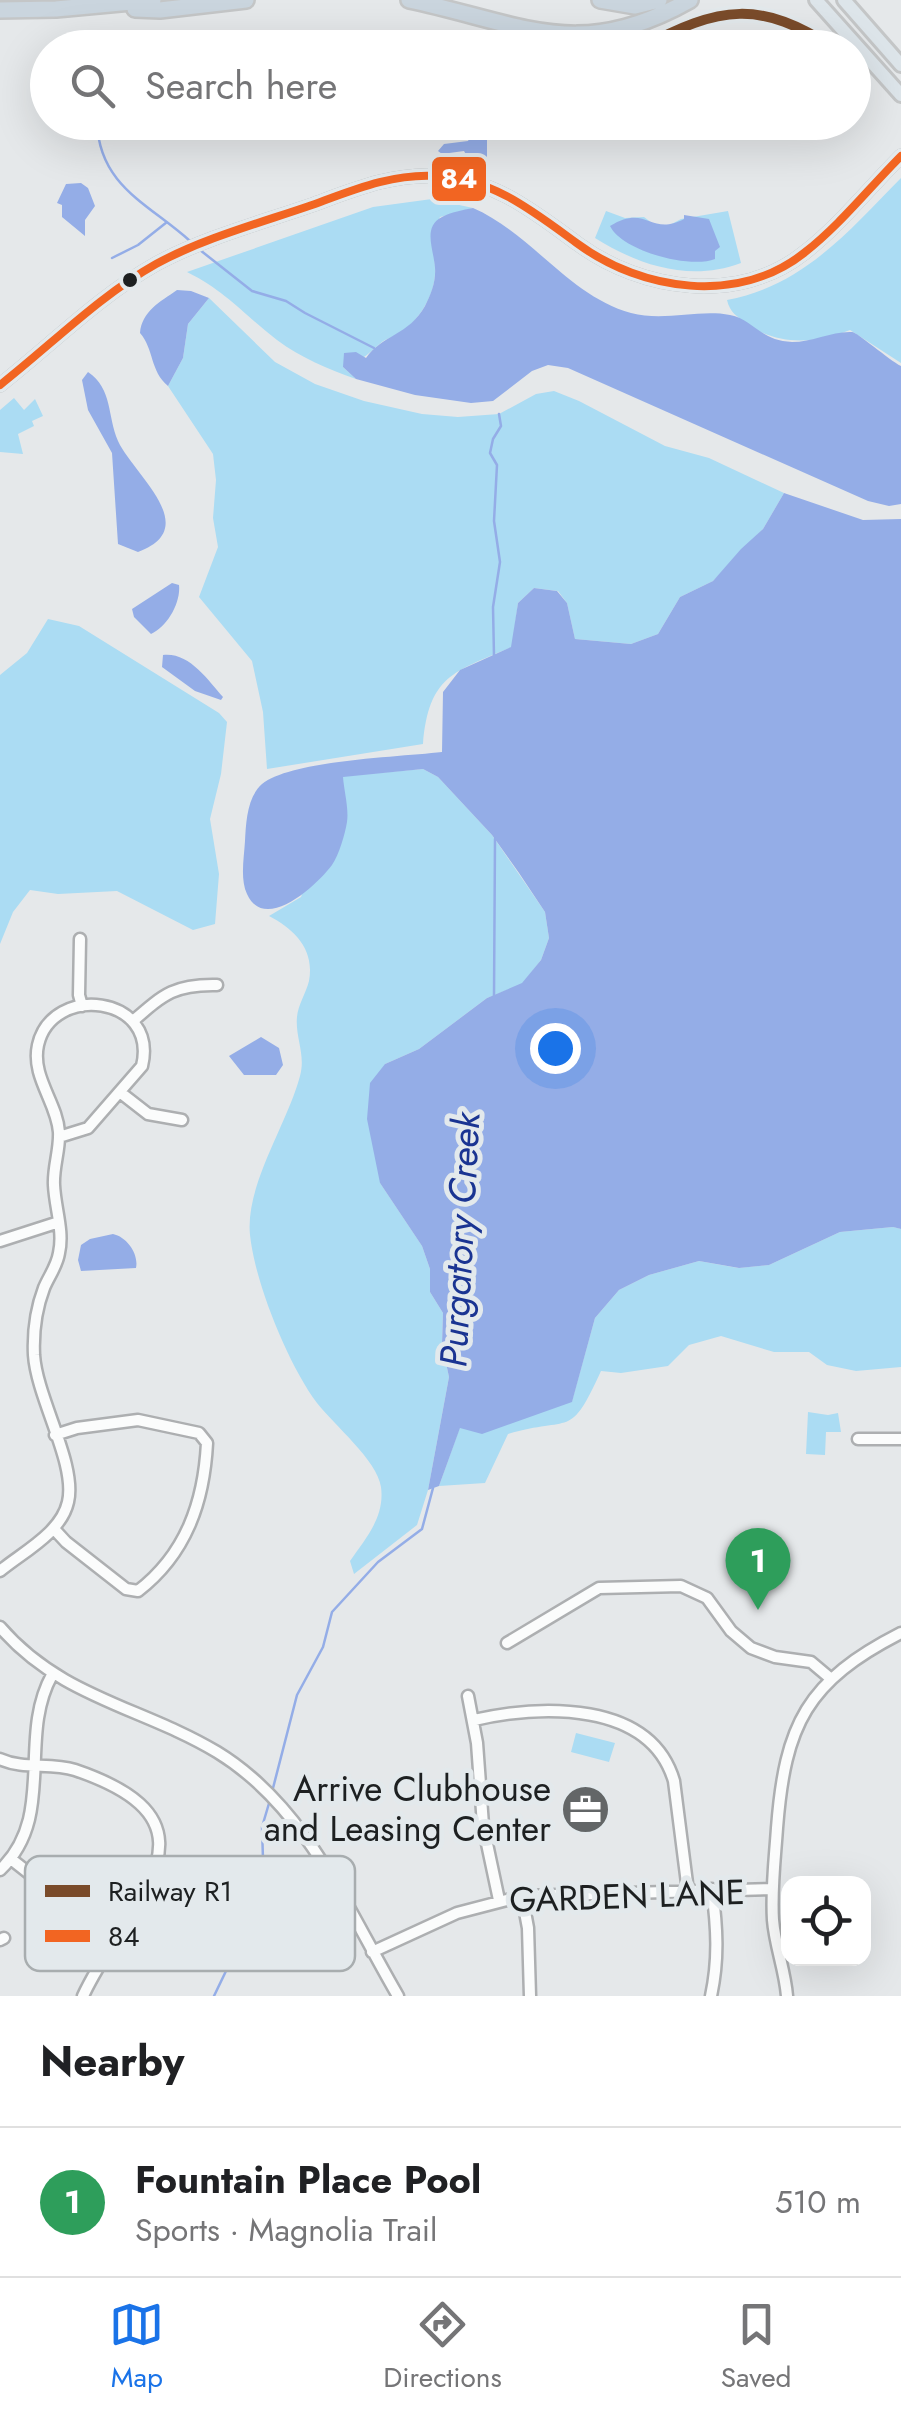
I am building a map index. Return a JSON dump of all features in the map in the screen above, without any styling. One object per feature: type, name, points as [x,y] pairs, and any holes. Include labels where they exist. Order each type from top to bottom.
[{"type":"highway","points":[[0,10],[152,0]]},
{"type":"highway","points":[[96,6],[160,10],[246,0]]},
{"type":"highway","points":[[410,0],[540,30]]},
{"type":"highway","points":[[600,0],[635,6],[659,0]]},
{"type":"highway","points":[[624,30],[690,0]]},
{"type":"main road","points":[[816,0],[843,30]]},
{"type":"main road","points":[[844,0],[870,30]]},
{"type":"main road","points":[[871,31],[901,65]]},
{"type":"main road","points":[[871,61],[901,95]]},
{"type":"street","points":[[0,385],[128,282],[186,250],[377,182],[426,176],[478,183],[522,204],[589,252],[623,270],[673,285],[705,286],[746,280],[794,260],[901,156]]},
{"type":"street","points":[[80,939],[82,1006]]},
{"type":"street","points":[[134,1021],[164,994],[177,988],[216,985]]},
{"type":"street","points":[[0,1571],[54,1528],[66,1511],[70,1486],[41,1391],[34,1353],[38,1309],[59,1255],[54,1170],[59,1136],[57,1117],[40,1077],[37,1053],[42,1031],[68,1009],[114,1009],[134,1021],[140,1031],[145,1054],[142,1066],[88,1128],[59,1136]]},
{"type":"street","points":[[121,1092],[148,1114],[182,1120]]},
{"type":"street","points":[[0,1241],[58,1222]]},
{"type":"street","points":[[54,1528],[126,1589],[138,1592],[174,1554],[188,1530],[200,1499],[207,1443],[199,1433],[138,1420],[55,1435]]},
{"type":"street","points":[[858,1438],[901,1439]]},
{"type":"street","points":[[508,1643],[599,1588],[681,1586],[707,1598],[731,1631],[751,1648],[775,1657],[811,1662],[830,1678]]},
{"type":"street","points":[[0,1628],[52,1675],[98,1699],[172,1728],[252,1777],[284,1809],[319,1856]]},
{"type":"street","points":[[786,1996],[773,1924],[772,1890],[786,1753],[808,1707],[830,1678],[856,1656],[901,1632]]},
{"type":"street","points":[[0,1870],[11,1859],[31,1821],[37,1713],[52,1675]]},
{"type":"street","points":[[468,1696],[474,1720],[483,1825],[499,1900]]},
{"type":"street","points":[[474,1720],[508,1713],[558,1711],[609,1720],[651,1741],[669,1766],[674,1781],[688,1891]]},
{"type":"street","points":[[0,1759],[16,1765],[80,1771],[140,1803],[153,1816],[160,1834],[158,1856]]},
{"type":"street","points":[[11,1859],[25,1870]]},
{"type":"street","points":[[712,1890],[719,1945],[712,1996]]},
{"type":"street","name":"GARDEN LANE","points":[[372,1952],[457,1912],[522,1896],[772,1890]]},
{"type":"street","points":[[522,1896],[528,1928],[530,1996]]},
{"type":"street","points":[[355,1921],[398,1996]]},
{"type":"street","points":[[84,1996],[98,1971]]},
{"type":"shaded area","points":[[901,178],[901,363],[850,330],[811,340],[784,339],[759,331],[732,311],[727,300],[754,293],[802,269],[843,236]]},
{"type":"shaded area","points":[[432,199],[473,208],[440,217],[432,239],[435,278],[426,304],[403,331],[343,367],[356,379],[286,346],[224,295],[187,272],[373,207]]},
{"type":"shaded area","points":[[606,211],[625,218],[644,217],[656,226],[666,227],[681,219],[728,211],[741,263],[722,269],[684,271],[648,263],[595,238]]},
{"type":"shaded area","points":[[209,298],[275,362],[315,384],[364,401],[422,414],[458,417],[499,414],[536,394],[554,391],[665,446],[709,458],[784,493],[763,529],[713,581],[680,597],[658,634],[631,644],[575,639],[567,603],[558,591],[534,588],[518,603],[512,647],[460,670],[439,690],[431,703],[423,744],[267,769],[263,712],[252,661],[199,597],[218,547],[213,518],[213,454],[168,386],[183,358],[188,324]]},
{"type":"shaded area","points":[[14,398],[24,410],[35,399],[43,416],[18,434],[23,454],[0,452],[0,410]]},
{"type":"shaded area","points":[[48,619],[79,626],[219,713],[227,722],[221,774],[210,819],[219,874],[215,924],[193,930],[117,891],[58,894],[30,890],[13,912],[0,944],[0,675],[27,653]]},
{"type":"shaded area","points":[[423,769],[438,777],[492,835],[545,912],[549,938],[541,960],[522,984],[487,998],[419,1049],[385,1064],[380,1183],[422,1246],[430,1269],[430,1292],[443,1313],[442,1344],[449,1377],[428,1490],[417,1525],[354,1574],[350,1561],[373,1527],[380,1508],[378,1477],[363,1454],[317,1403],[295,1367],[266,1299],[250,1235],[250,1216],[260,1176],[300,1076],[297,1017],[310,970],[301,941],[269,916],[301,897],[342,776]]},
{"type":"shaded area","points":[[901,1229],[901,1367],[856,1371],[827,1365],[809,1352],[774,1352],[721,1336],[689,1345],[668,1366],[621,1373],[601,1371],[574,1417],[508,1434],[485,1483],[439,1486],[460,1427],[572,1401],[595,1318],[619,1290],[649,1275],[699,1261],[738,1268],[769,1265],[840,1232]]},
{"type":"shaded area","points":[[808,1412],[838,1413],[841,1432],[826,1432],[825,1455],[806,1454]]},
{"type":"shaded area","points":[[576,1733],[615,1743],[609,1762],[571,1752]]},
{"type":"water","points":[[487,140],[483,170],[473,167],[464,151],[438,151],[444,144]]},
{"type":"water","points":[[81,183],[88,188],[95,206],[85,220],[85,236],[62,217],[62,205],[57,203],[66,184]]},
{"type":"water","points":[[473,208],[513,233],[588,293],[631,313],[730,315],[781,341],[845,332],[860,336],[901,366],[901,504],[889,506],[868,501],[568,368],[548,365],[532,371],[493,401],[471,403],[415,395],[356,379],[343,367],[344,353],[356,352],[366,358],[419,316],[435,278],[432,227],[446,215]]},
{"type":"water","points":[[684,215],[709,219],[720,247],[715,251],[715,259],[690,262],[658,256],[628,243],[610,226],[632,218],[673,224],[684,219]]},
{"type":"water","points":[[177,290],[209,298],[188,324],[183,358],[168,386],[158,374],[140,333],[148,313]]},
{"type":"water","points":[[88,372],[106,395],[118,441],[165,515],[165,529],[157,542],[138,552],[118,544],[112,453],[88,410],[82,380]]},
{"type":"water","points":[[784,493],[863,520],[901,519],[901,1229],[840,1232],[769,1265],[739,1268],[699,1261],[649,1275],[619,1290],[595,1318],[572,1402],[482,1434],[460,1428],[439,1486],[428,1490],[449,1377],[442,1344],[443,1313],[430,1292],[430,1269],[422,1246],[380,1183],[367,1119],[370,1083],[385,1064],[419,1049],[487,998],[522,983],[541,960],[549,938],[545,912],[492,835],[438,777],[423,769],[343,777],[347,822],[335,861],[291,902],[266,909],[255,905],[247,894],[243,868],[250,803],[262,784],[297,770],[442,752],[443,692],[460,670],[511,647],[518,603],[534,588],[557,591],[567,603],[575,639],[631,644],[658,634],[680,597],[713,581],[763,529]]},
{"type":"water","points":[[172,583],[179,585],[175,607],[151,634],[134,617],[132,609]]},
{"type":"water","points":[[163,655],[189,662],[223,697],[221,700],[195,691],[162,667]]},
{"type":"water","points":[[261,1037],[279,1048],[283,1065],[276,1075],[244,1075],[229,1056]]},
{"type":"water","points":[[113,1234],[131,1247],[136,1268],[81,1271],[81,1245]]},
{"type":"waterway","name":"Purgatory Creek","points":[[99,140],[116,178],[190,241]]},
{"type":"waterway","points":[[112,258],[138,245],[167,222]]},
{"type":"waterway","name":"Purgatory Creek","points":[[200,250],[252,291],[286,301],[374,348]]},
{"type":"waterway","name":"Purgatory Creek","points":[[494,656],[493,607],[500,562],[494,521],[497,465],[490,453],[501,426],[499,414]]},
{"type":"waterway","name":"Purgatory Creek","points":[[494,996],[495,839]]},
{"type":"waterway","name":"Purgatory Creek","points":[[272,1792],[297,1695],[323,1647],[332,1612],[378,1562],[422,1529],[433,1488]]},
{"type":"waterway","name":"Purgatory Creek","points":[[263,1856],[262,1827],[270,1800]]},
{"type":"waterway","name":"Purgatory Creek","points":[[214,1996],[226,1971]]},
{"type":"rail line","name":"R1","points":[[678,30],[718,16],[740,14],[762,16],[803,30]]},
{"type":"transit line","name":"84","points":[[0,385],[95,306],[156,264],[213,239],[373,184],[421,176],[477,183],[512,199],[603,260],[631,273],[690,286],[720,285],[750,280],[804,253],[901,156]]},
{"type":"place","name":"Fountain Place Pool","points":[[758,1610]]},
{"type":"place","name":"Arrive Clubhouse and Leasing Center","points":[[586,1809]]}]
